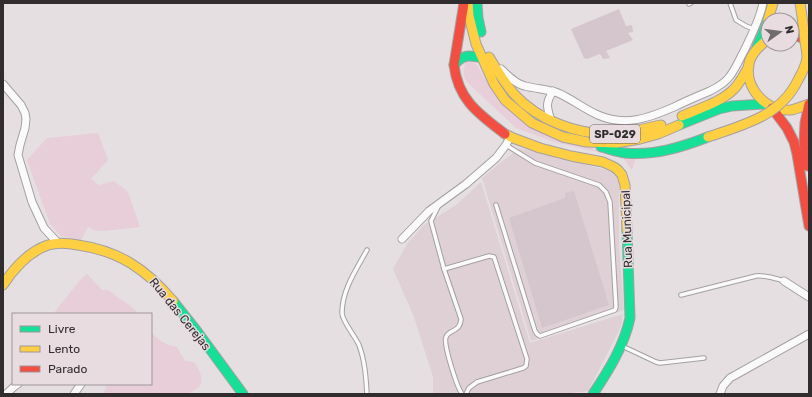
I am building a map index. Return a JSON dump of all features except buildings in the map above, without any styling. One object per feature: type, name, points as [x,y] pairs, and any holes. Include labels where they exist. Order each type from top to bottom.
[{"type":"main road","name":"Rua Municipal","points":[[464,3],[454,72],[460,88],[473,108],[508,141],[597,161],[613,167],[619,170],[626,186],[630,318],[621,346],[608,371],[593,394]]},
{"type":"main road","name":"SP-029","points":[[468,3],[472,30],[485,58],[494,84],[505,100],[532,123],[563,137],[587,142],[616,143],[658,134],[719,109],[732,106],[769,106]]},
{"type":"main road","name":"SP-029","points":[[477,3],[485,58],[518,98],[533,111],[551,121],[572,129],[595,134],[612,134],[629,133],[658,126],[727,95],[736,87],[749,66]]},
{"type":"main road","points":[[800,3],[809,71]]},
{"type":"main road","points":[[760,38],[749,66],[751,86],[756,95],[769,106],[788,129],[793,140],[797,154],[809,226]]},
{"type":"main road","points":[[755,50],[760,46]]},
{"type":"main road","points":[[454,65],[463,56],[470,55],[485,58]]},
{"type":"main road","points":[[587,142],[626,153],[645,154],[684,146],[760,118],[781,105],[790,95],[798,83],[807,56]]},
{"type":"main road","points":[[769,106],[783,110],[793,110],[809,104]]},
{"type":"main road","points":[[809,104],[805,124],[804,142],[809,178]]},
{"type":"main road","points":[[3,285],[26,257],[45,246],[57,242]]},
{"type":"main road","name":"Rua das Cerejas","points":[[57,242],[80,245],[124,258],[146,273],[166,292],[243,394]]},
{"type":"street","points":[[485,58],[516,82],[524,86],[553,91],[566,96],[599,116],[612,119],[632,120],[649,117],[715,89],[726,81],[738,63],[754,29],[763,3]]},
{"type":"street","points":[[3,84],[25,113],[25,128],[18,155],[32,202],[44,228],[57,242]]},
{"type":"street","points":[[551,121],[547,103],[553,91]]},
{"type":"street","points":[[402,238],[429,211],[466,184],[496,158],[502,152],[508,141]]},
{"type":"street","points":[[784,281],[809,297]]},
{"type":"street","points":[[720,394],[723,386],[730,378],[809,334]]},
{"type":"street","points":[[6,394],[16,385]]},
{"type":"street","points":[[74,394],[80,385]]},
{"type":"lane","points":[[730,3],[736,20],[754,29]]},
{"type":"lane","points":[[496,205],[537,334],[540,336],[616,310],[610,202],[606,192],[598,185],[535,163],[508,141]]},
{"type":"lane","points":[[440,203],[431,221],[444,269],[461,319],[456,330],[448,334],[446,338],[446,347],[456,383],[462,394]]},
{"type":"lane","points":[[367,250],[345,292],[342,314],[360,348],[365,372],[367,394]]},
{"type":"lane","points":[[444,269],[489,256],[494,257],[527,359],[526,366],[523,368],[478,382],[469,388],[466,394]]},
{"type":"lane","points":[[681,295],[763,275],[784,281]]},
{"type":"lane","points":[[621,346],[660,363],[704,358]]},
{"type":"shaded area","points":[[470,61],[476,64],[496,96],[554,138],[594,149],[636,158],[632,170],[623,158],[554,142],[516,128],[467,82],[464,75],[464,70],[466,62]]},
{"type":"shaded area","points":[[98,133],[108,160],[91,179],[99,185],[114,181],[128,192],[140,227],[96,231],[88,227],[81,240],[61,236],[50,224],[27,160],[47,138]]},
{"type":"shaded area","points":[[519,148],[603,169],[614,173],[619,181],[619,244],[624,310],[531,341],[482,178]]},
{"type":"shaded area","points":[[481,182],[530,343],[623,314],[621,327],[588,391],[563,394],[433,394],[433,377],[414,317],[393,269],[407,244],[424,225],[456,205]]},
{"type":"shaded area","points":[[87,274],[102,290],[108,290],[127,303],[137,313],[54,313],[81,279]]},
{"type":"shaded area","points":[[152,333],[162,342],[177,347],[185,361],[194,362],[201,377],[201,384],[199,387],[188,394],[106,394],[104,392],[107,385],[152,385]]},
{"type":"traffic: fast","points":[[477,3],[481,32]]},
{"type":"traffic: fast","points":[[757,47],[760,40]]},
{"type":"traffic: fast","points":[[454,65],[457,61],[466,56],[482,58]]},
{"type":"traffic: fast","points":[[679,125],[719,109],[732,106],[765,104]]},
{"type":"traffic: fast","points":[[601,147],[625,153],[647,153],[668,150],[708,137]]},
{"type":"traffic: fast","points":[[593,394],[620,348],[630,318],[627,230]]},
{"type":"traffic: fast","points":[[173,301],[243,394]]},
{"type":"traffic: slow","points":[[468,3],[469,16],[476,44],[494,84],[505,100],[532,123],[563,137],[587,142],[616,143],[658,134],[679,125]]},
{"type":"traffic: slow","points":[[770,12],[773,3]]},
{"type":"traffic: slow","points":[[708,137],[760,118],[782,102],[791,92],[802,72],[807,58],[800,3]]},
{"type":"traffic: slow","points":[[760,46],[750,59],[748,72],[750,81],[759,97],[765,103],[782,110],[791,110],[809,104]]},
{"type":"traffic: slow","points":[[489,57],[504,82],[524,104],[535,112],[558,124],[584,131],[609,134],[629,132],[661,125]]},
{"type":"traffic: slow","points":[[682,116],[710,104],[730,93],[739,83],[749,66]]},
{"type":"traffic: slow","points":[[505,134],[540,148],[603,162],[618,170],[622,175],[625,185],[627,230]]},
{"type":"traffic: slow","points":[[3,285],[22,261],[34,252],[48,245],[67,243],[106,252],[131,263],[153,280],[173,301]]},
{"type":"traffic: jam","points":[[464,3],[454,65],[456,77],[460,88],[471,105],[478,113],[505,134]]},
{"type":"traffic: jam","points":[[800,37],[809,41]]},
{"type":"traffic: jam","points":[[807,166],[804,142],[805,123],[809,104]]},
{"type":"traffic: jam","points":[[772,108],[787,128],[794,142],[809,226]]}]
